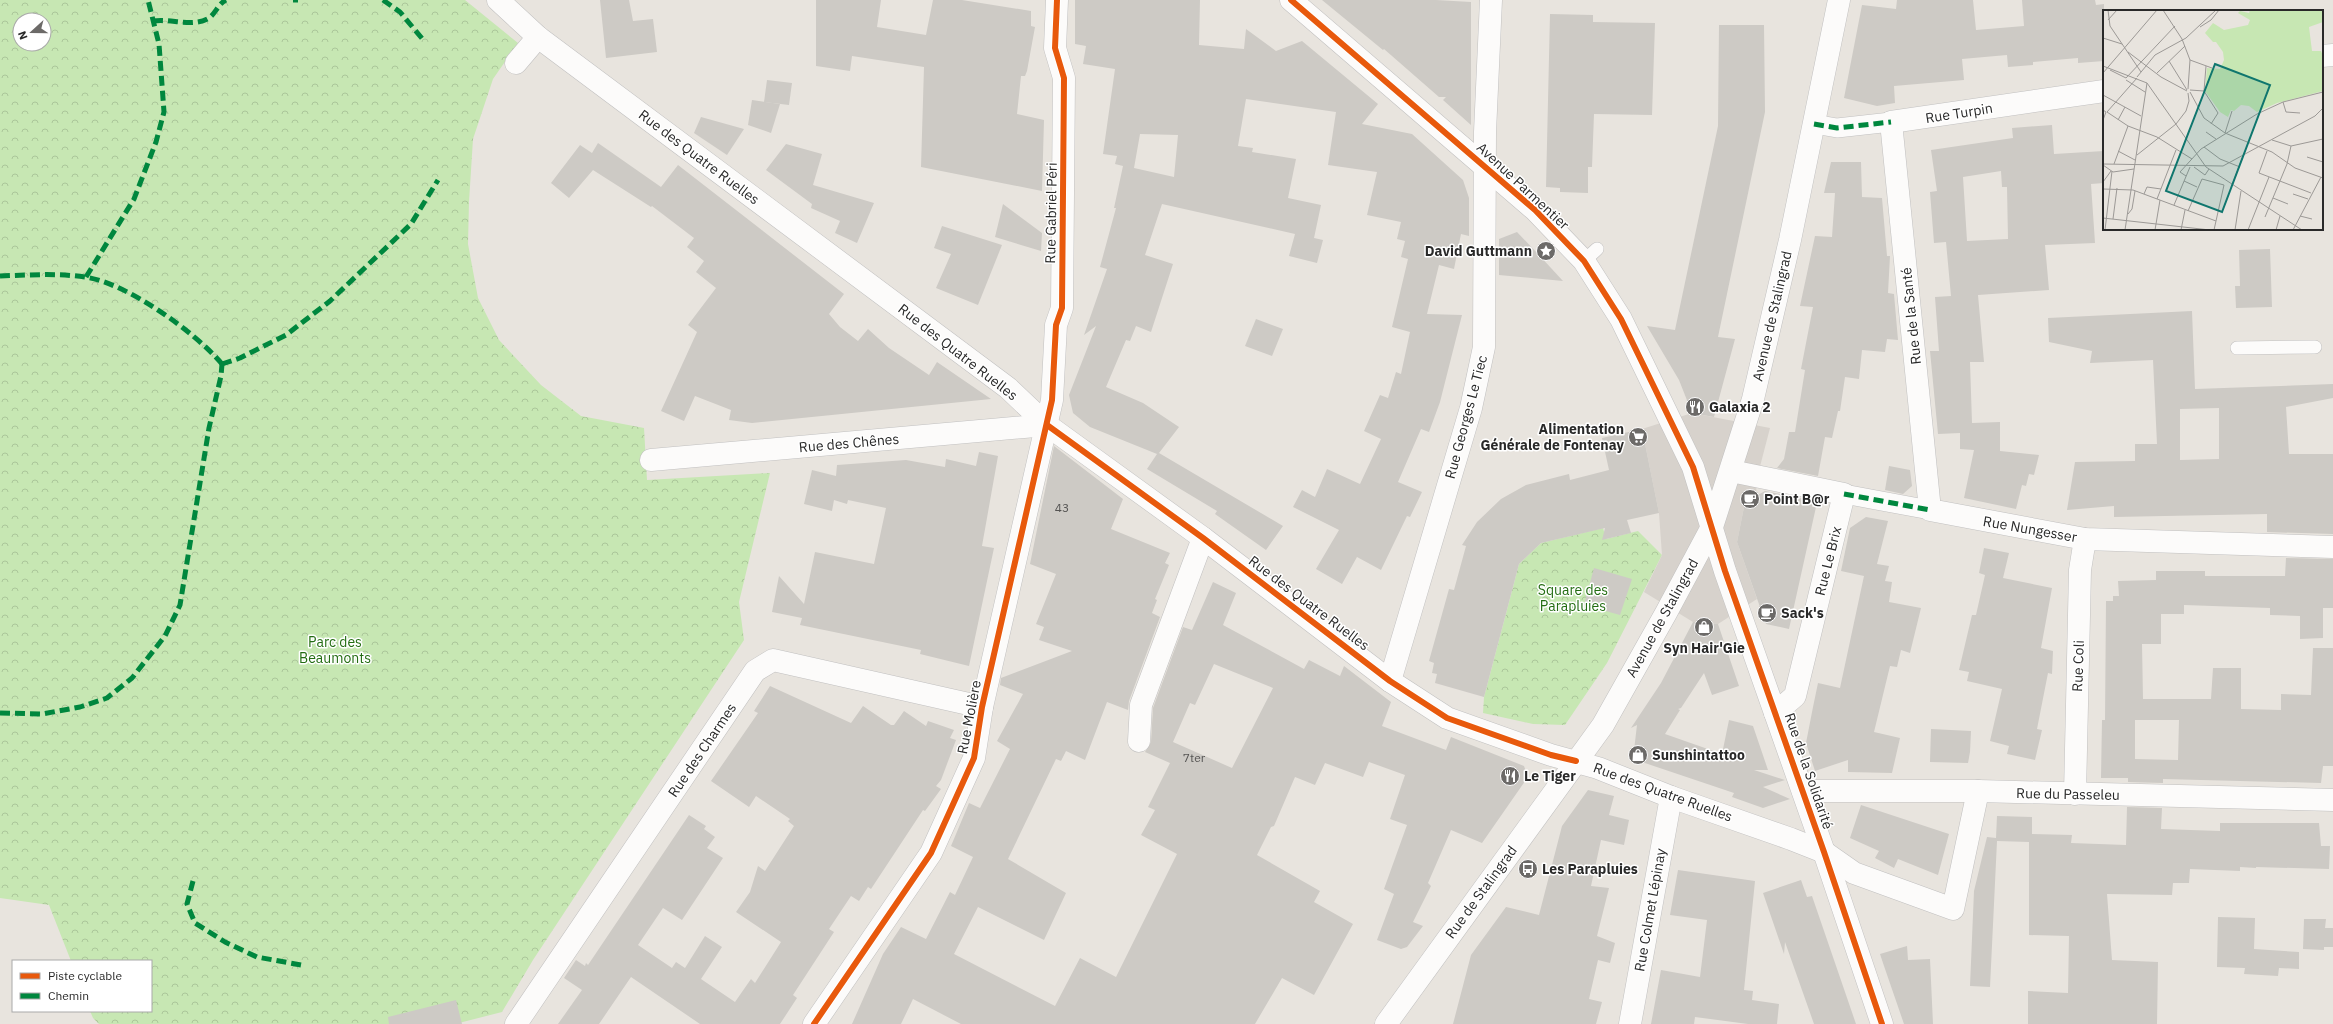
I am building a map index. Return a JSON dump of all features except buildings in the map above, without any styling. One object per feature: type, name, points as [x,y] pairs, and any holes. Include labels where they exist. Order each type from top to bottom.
[{"type":"street","name":"Rue des Quatre Ruelles","points":[[498,0],[538,37],[1008,388],[1047,425],[1203,538],[1390,681],[1447,718],[1551,755],[1576,761],[1824,852],[1854,873],[1953,909],[1978,791]]},
{"type":"street","name":"Rue Gabriel Péri","points":[[1047,425],[1052,400],[1056,325],[1062,308],[1064,78],[1055,48],[1057,0]]},
{"type":"street","name":"Rue Georges Le Tiec","points":[[1390,681],[1471,408],[1484,347],[1485,166],[1491,0]]},
{"type":"street","name":"Avenue de Stalingrad","points":[[1576,761],[1610,713],[1712,527],[1731,472],[1753,399],[1790,240],[1839,0]]},
{"type":"street","name":"Avenue Parmentier","points":[[1300,2],[1535,210],[1591,255],[1694,467],[1712,527]]},
{"type":"street","points":[[516,63],[538,37]]},
{"type":"street","name":"Rue Turpin","points":[[1814,124],[1837,128],[1891,122],[2103,91]]},
{"type":"street","name":"Rue de la Santé","points":[[1891,122],[1930,510]]},
{"type":"street","name":"Rue des Chênes","points":[[651,460],[1047,425]]},
{"type":"street","name":"Rue Molière","points":[[814,1024],[932,854],[974,758],[982,707],[1047,425]]},
{"type":"street","name":"Rue Nungesser","points":[[1731,472],[2085,539],[2333,547]]},
{"type":"street","name":"Rue Le Brix","points":[[1775,713],[1794,696],[1844,494]]},
{"type":"street","name":"Rue de la Solidarité","points":[[1712,527],[1725,571],[1803,791],[1882,1024]]},
{"type":"street","points":[[1139,741],[1141,705],[1203,538]]},
{"type":"street","name":"Rue Coli","points":[[2075,794],[2080,570],[2085,539]]},
{"type":"street","name":"Rue des Charmes","points":[[516,1024],[755,671],[773,660],[982,707]]},
{"type":"street","name":"Rue de Stalingrad","points":[[1386,1024],[1576,761]]},
{"type":"street","name":"Rue du Passeleu","points":[[1803,791],[1978,791],[2333,800]]},
{"type":"street","name":"Rue Colmet Lépinay","points":[[1630,1024],[1671,797]]},
{"type":"lane","points":[[2237,348],[2315,347]]},
{"type":"green space","name":"Parc des Beaumonts","points":[[0,0],[465,0],[518,43],[493,79],[473,139],[468,244],[478,298],[499,340],[541,385],[581,416],[644,428],[647,480],[770,473],[739,602],[744,640],[533,960],[502,1012],[455,1024],[99,1024],[93,1018],[90,1012],[152,1012],[152,960],[71,960],[49,905],[0,898]]},
{"type":"green space","name":"Square des Parapluies","points":[[1603,528],[1606,539],[1638,531],[1662,555],[1607,663],[1565,725],[1533,724],[1483,713],[1484,697],[1519,564],[1541,543]]},
{"type":"shaded area","points":[[1692,413],[1770,428],[1757,478],[1756,496],[1745,502],[1737,542],[1757,599],[1718,624],[1693,622],[1644,592],[1662,555],[1659,513],[1642,429]]},
{"type":"marked path","points":[[86,277],[134,199],[156,142],[164,112],[159,44],[148,0]]},
{"type":"marked path","points":[[153,21],[160,20],[189,23],[202,21],[209,18],[226,0]]},
{"type":"marked path","points":[[293,0],[298,0]]},
{"type":"marked path","points":[[383,0],[400,12],[425,42]]},
{"type":"marked path","points":[[1814,124],[1837,128],[1891,122]]},
{"type":"marked path","points":[[222,364],[240,358],[286,335],[330,301],[411,224],[438,180]]},
{"type":"marked path","points":[[0,276],[64,275],[85,277],[102,281],[140,299],[178,324],[210,351],[222,364]]},
{"type":"marked path","points":[[0,713],[42,714],[80,707],[107,698],[132,678],[165,636],[180,605],[209,428],[221,376],[222,364]]},
{"type":"marked path","points":[[1844,494],[1930,510]]},
{"type":"marked path","points":[[193,881],[187,904],[195,923],[225,942],[257,957],[301,965]]},
{"type":"cycle path","points":[[814,1024],[931,853],[974,758],[982,707],[1052,400],[1056,325],[1062,308],[1064,78],[1055,48],[1057,0]]},
{"type":"cycle path","points":[[1291,0],[1535,210],[1584,261],[1621,319],[1693,467],[1725,571],[1824,852],[1882,1024]]},
{"type":"cycle path","points":[[1047,425],[1203,538],[1390,681],[1447,718],[1551,755],[1576,761]]},
{"type":"place","name":"David Guttmann","points":[[1546,251]]},
{"type":"place","name":"Galaxia 2","points":[[1695,407]]},
{"type":"place","name":"Alimentation Générale de Fontenay","points":[[1638,437]]},
{"type":"place","name":"Point B@r","points":[[1750,499]]},
{"type":"place","name":"Sack's","points":[[1767,613]]},
{"type":"place","name":"Syn Hair'Gie","points":[[1704,627]]},
{"type":"place","name":"Sunshintattoo","points":[[1638,755]]},
{"type":"place","name":"Le Tiger","points":[[1510,776]]},
{"type":"place","name":"Les Parapluies","points":[[1528,869]]}]
